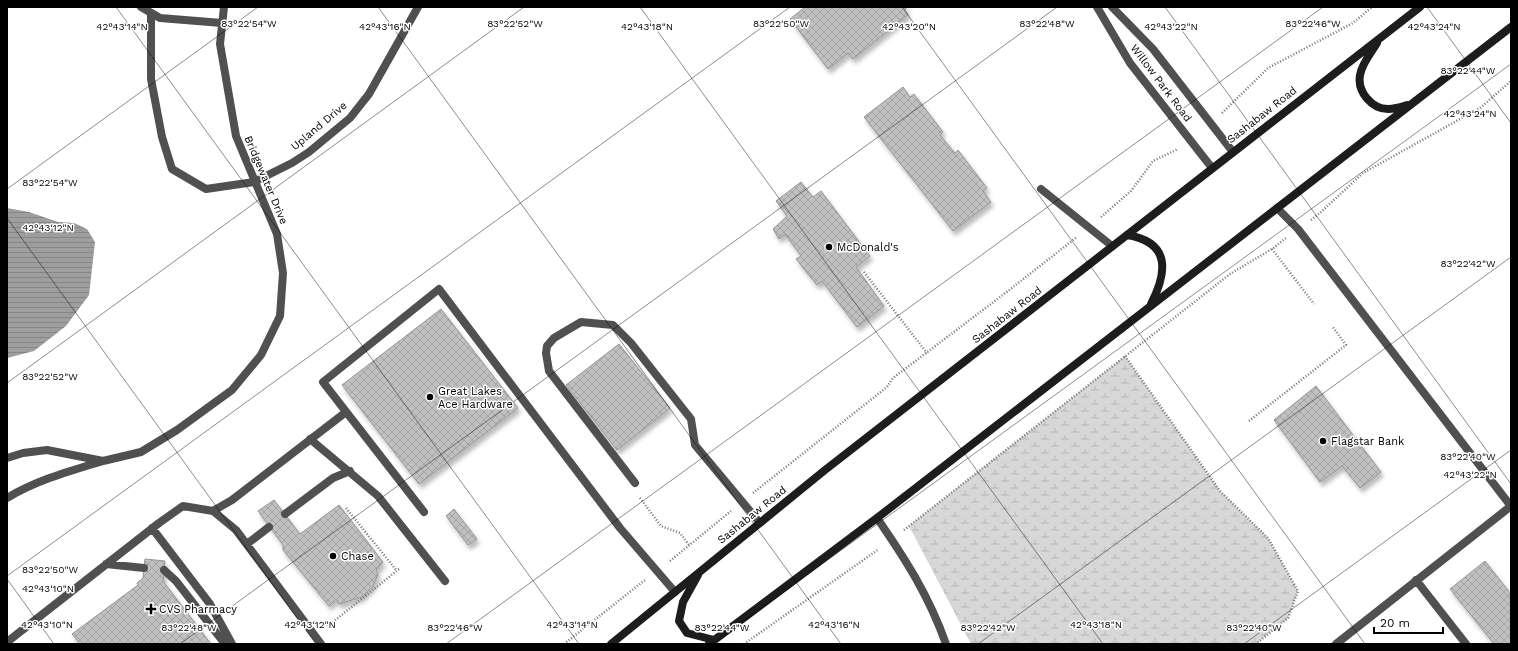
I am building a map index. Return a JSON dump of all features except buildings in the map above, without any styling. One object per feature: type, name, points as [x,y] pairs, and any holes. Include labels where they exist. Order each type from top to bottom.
[{"type":"main road","name":"Sashabaw Road","points":[[611,644],[760,523],[1126,235],[1420,7]]},
{"type":"main road","points":[[700,571],[683,602],[679,621],[687,633],[711,642],[877,518],[1511,27]]},
{"type":"main road","points":[[1381,37],[1363,65],[1360,74],[1360,86],[1362,92],[1373,104],[1380,108],[1398,108],[1413,103]]},
{"type":"main road","points":[[1126,235],[1140,237],[1148,241],[1155,248],[1162,262],[1162,278],[1150,306]]},
{"type":"street","points":[[141,7],[160,18],[222,23]]},
{"type":"street","name":"Bridgewater Drive","points":[[7,498],[20,490],[56,475],[103,461],[141,452],[177,430],[232,390],[261,355],[280,316],[283,273],[277,234],[236,136],[220,44],[224,7]]},
{"type":"street","name":"Upland Drive","points":[[151,13],[151,79],[162,137],[172,169],[206,189],[254,182],[292,163],[309,152],[350,118],[369,94],[418,7]]},
{"type":"street","name":"Willow Park Road","points":[[1097,7],[1130,63],[1212,168]]},
{"type":"street","name":"Willow Park Road","points":[[1112,7],[1153,49],[1233,152]]},
{"type":"street","points":[[1041,189],[1112,246]]},
{"type":"street","points":[[1277,208],[1298,229],[1511,505],[1336,644]]},
{"type":"street","points":[[424,512],[323,382],[439,289],[620,528],[675,592]]},
{"type":"street","points":[[635,483],[549,371],[546,353],[547,346],[554,338],[581,322],[613,325],[631,343],[691,419],[695,444],[760,523]]},
{"type":"street","points":[[213,511],[232,500],[346,412]]},
{"type":"street","points":[[310,439],[378,496],[445,581]]},
{"type":"street","name":"Bridgewater Drive","points":[[7,458],[23,453],[47,450],[103,461]]},
{"type":"street","points":[[285,514],[333,478],[350,471]]},
{"type":"street","points":[[7,642],[152,528],[183,506],[213,511],[236,530],[321,644]]},
{"type":"street","points":[[877,518],[907,561],[934,611],[946,644]]},
{"type":"street","points":[[247,544],[270,527]]},
{"type":"street","points":[[152,528],[210,604],[232,644]]},
{"type":"street","points":[[106,564],[144,568]]},
{"type":"street","points":[[164,570],[176,581],[225,644]]},
{"type":"street","points":[[1416,580],[1466,644]]},
{"type":"path","points":[[1210,122],[1268,68],[1353,23],[1372,7]]},
{"type":"path","points":[[744,644],[892,540],[1230,274],[1272,249],[1321,212],[1363,173],[1480,108],[1511,81]]},
{"type":"path","points":[[756,491],[887,387],[893,378],[1008,292],[1089,227],[1131,192],[1153,161],[1178,149],[1189,139]]},
{"type":"path","points":[[1272,249],[1314,304]]},
{"type":"path","points":[[864,272],[926,353]]},
{"type":"path","points":[[1249,421],[1346,345],[1332,326]]},
{"type":"path","points":[[1125,356],[1220,491],[1268,538],[1298,591],[1288,618],[1256,644]]},
{"type":"path","points":[[640,497],[661,526],[680,533],[689,545]]},
{"type":"path","points":[[332,624],[398,570],[346,508]]},
{"type":"path","points":[[364,597],[368,601]]},
{"type":"green space","points":[[1125,356],[1220,491],[1268,538],[1298,591],[1288,618],[1256,644],[971,644],[909,526]]},
{"type":"shaded area","points":[[7,208],[29,212],[58,222],[74,223],[87,229],[95,242],[89,295],[66,326],[34,351],[7,358]]},
{"type":"place","name":"McDonald's","points":[[829,247]]},
{"type":"place","name":"Great Lakes Ace Hardware","points":[[430,397]]},
{"type":"place","name":"Flagstar Bank","points":[[1323,441]]},
{"type":"place","name":"Chase","points":[[333,556]]},
{"type":"place","name":"CVS Pharmacy","points":[[151,609]]}]
